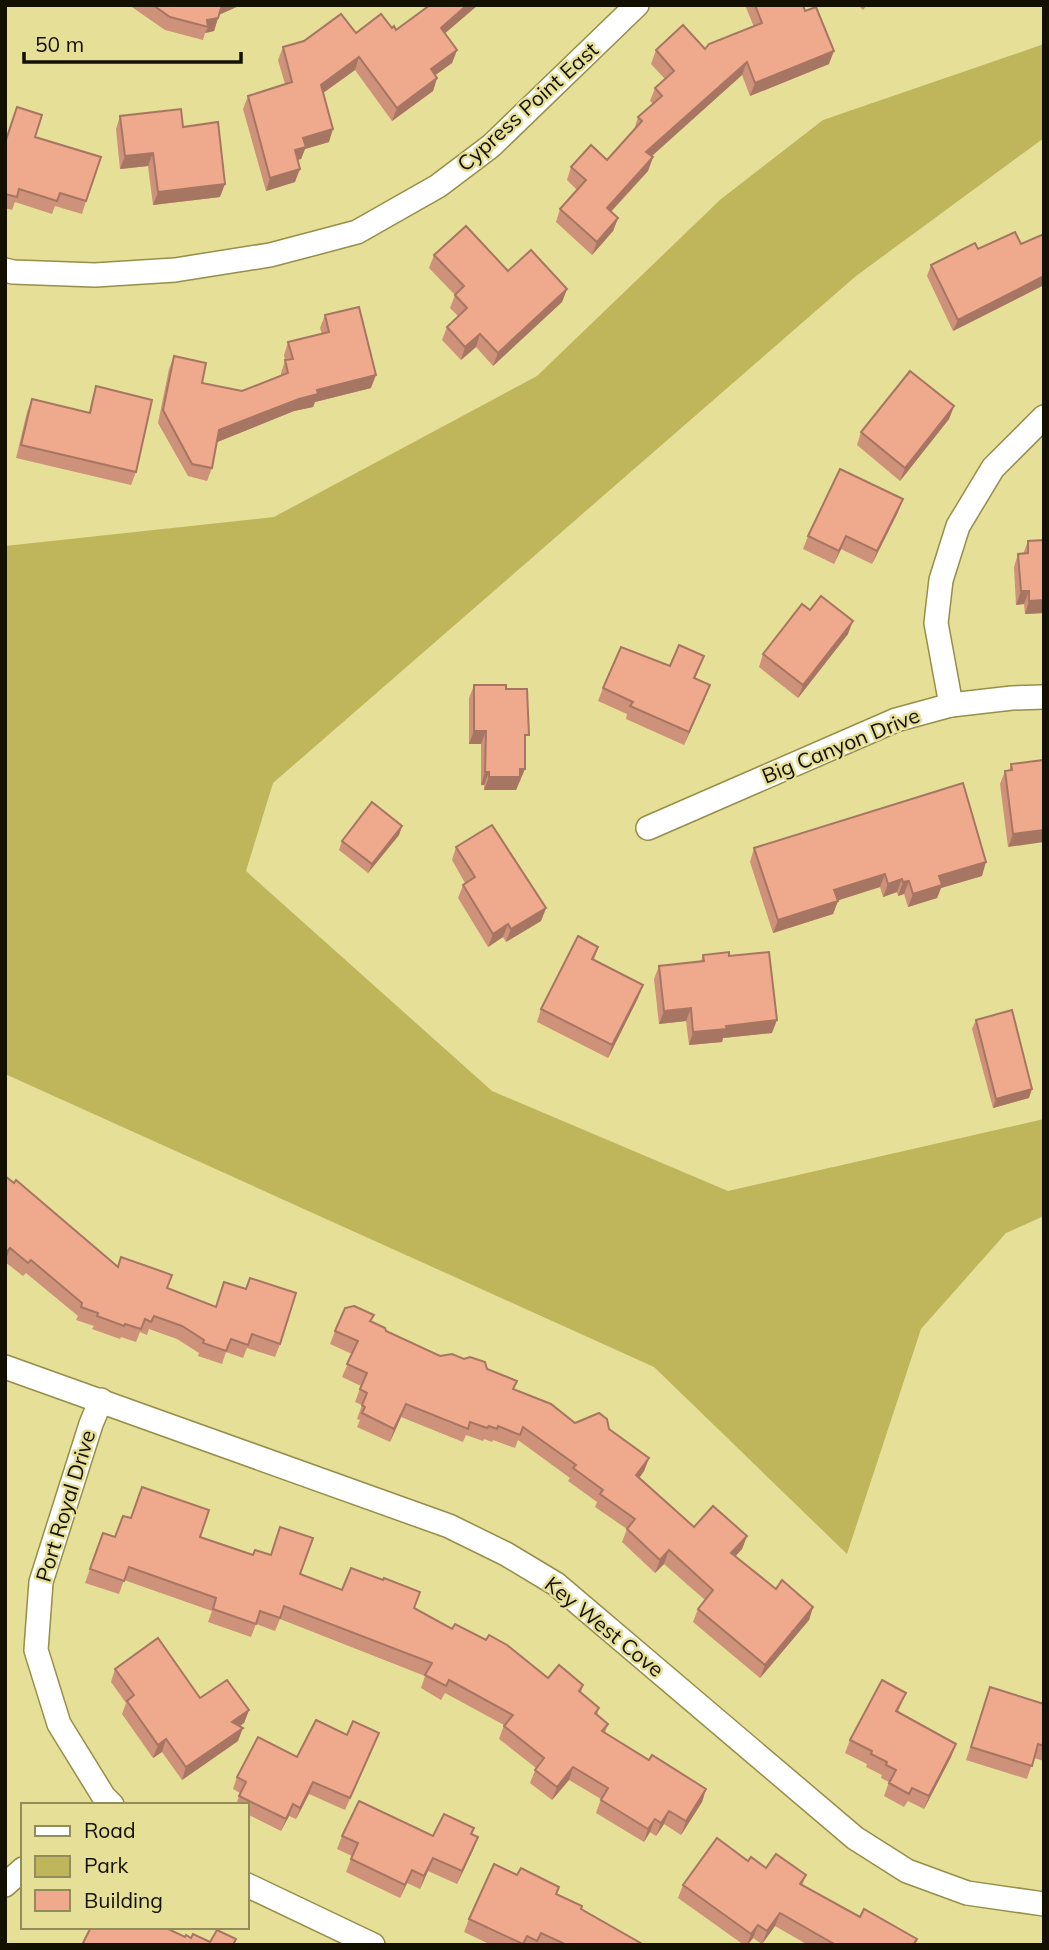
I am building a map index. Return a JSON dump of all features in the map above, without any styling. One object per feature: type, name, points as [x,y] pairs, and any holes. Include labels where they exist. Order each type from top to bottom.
[{"type":"street","name":"Cypress Point East","points":[[5,270],[95,275],[175,270],[270,255],[356,232],[438,186],[491,146],[637,5]]},
{"type":"street","points":[[951,705],[936,624],[941,580],[958,526],[993,468],[1044,417]]},
{"type":"street","name":"Big Canyon Drive","points":[[648,828],[896,720],[951,705],[1044,697]]},
{"type":"street","name":"Key West Cove","points":[[5,1367],[449,1526],[506,1554],[555,1584],[855,1838],[907,1871],[967,1893],[1044,1904]]},
{"type":"street","name":"Port Royal Drive","points":[[102,1400],[91,1424],[41,1582],[36,1650],[59,1724],[104,1802]]},
{"type":"street","points":[[5,1885],[21,1871]]},
{"type":"street","points":[[248,1885],[373,1945]]},
{"type":"green space","points":[[1044,44],[1044,138],[856,276],[273,783],[246,871],[492,1091],[728,1191],[1044,1119],[1044,1216],[1006,1233],[921,1329],[847,1554],[654,1367],[5,1074],[5,546],[274,517],[537,376],[721,199],[823,120]]},
{"type":"building","points":[[153,5],[222,5],[218,18],[207,20],[208,27],[170,17]]},
{"type":"building","points":[[430,5],[467,5],[441,28],[457,50],[431,69],[437,78],[397,108],[359,57],[321,85],[333,129],[303,138],[306,147],[295,150],[300,169],[270,178],[248,96],[292,82],[283,47],[304,41],[341,14],[356,33],[381,14],[396,30]]},
{"type":"building","points":[[755,5],[803,5],[805,11],[816,7],[834,51],[755,83],[747,62],[646,152],[653,157],[607,208],[618,218],[597,242],[560,209],[586,180],[571,167],[591,145],[607,160],[642,121],[638,117],[662,96],[655,88],[674,71],[656,50],[683,25],[705,49],[709,44],[762,23]]},
{"type":"building","points":[[17,107],[42,115],[35,137],[101,157],[86,201],[60,193],[57,201],[19,189],[17,197],[5,194],[5,143]]},
{"type":"building","points":[[181,109],[183,127],[218,122],[225,184],[158,192],[153,153],[125,156],[120,116]]},
{"type":"building","points":[[466,226],[508,271],[531,250],[567,289],[498,353],[480,334],[465,347],[447,327],[467,308],[455,295],[464,286],[434,255]]},
{"type":"building","points":[[1015,232],[1021,244],[1044,234],[1044,276],[958,320],[931,265],[975,243],[978,249]]},
{"type":"building","points":[[359,307],[376,375],[317,390],[318,394],[219,430],[212,468],[192,464],[163,410],[174,356],[206,363],[202,383],[242,391],[288,373],[285,360],[293,359],[288,342],[329,332],[325,315]]},
{"type":"building","points":[[910,371],[954,406],[905,468],[861,432]]},
{"type":"building","points":[[96,386],[152,400],[136,472],[21,445],[32,399],[90,413]]},
{"type":"building","points":[[840,469],[903,499],[877,551],[846,536],[839,551],[808,536]]},
{"type":"building","points":[[1044,540],[1044,600],[1029,601],[1029,591],[1021,591],[1018,554],[1028,553],[1028,541]]},
{"type":"building","points":[[821,596],[853,621],[803,685],[763,654],[802,604],[810,610]]},
{"type":"building","points":[[679,645],[704,656],[694,678],[710,685],[689,732],[630,706],[633,702],[603,688],[621,647],[670,666]]},
{"type":"building","points":[[474,685],[506,685],[506,689],[527,689],[529,735],[525,735],[525,769],[520,769],[520,777],[489,777],[489,772],[485,772],[486,731],[474,731]]},
{"type":"building","points":[[1044,760],[1044,830],[1013,834],[1005,771],[1012,770],[1011,764]]},
{"type":"building","points":[[963,783],[986,862],[939,876],[942,885],[913,894],[909,881],[903,882],[902,879],[888,884],[885,874],[834,890],[838,901],[778,920],[754,848]]},
{"type":"building","points":[[372,802],[402,826],[372,864],[342,841]]},
{"type":"building","points":[[492,825],[546,908],[511,929],[508,924],[493,934],[463,885],[475,877],[456,847]]},
{"type":"building","points":[[578,936],[598,947],[592,959],[643,985],[612,1045],[541,1009]]},
{"type":"building","points":[[729,952],[729,956],[769,952],[777,1020],[693,1032],[691,1008],[664,1011],[659,966],[704,961],[703,955]]},
{"type":"building","points":[[1012,1010],[1032,1089],[996,1099],[976,1020]]},
{"type":"building","points":[[5,1176],[14,1183],[16,1180],[118,1267],[121,1257],[172,1275],[167,1288],[216,1307],[224,1282],[246,1289],[250,1278],[296,1293],[280,1344],[252,1334],[248,1345],[231,1339],[226,1351],[203,1343],[204,1340],[182,1326],[154,1316],[151,1322],[145,1319],[141,1329],[125,1324],[124,1326],[81,1307],[82,1303],[31,1260],[28,1263],[10,1248],[5,1254]]},
{"type":"building","points":[[354,1306],[374,1315],[370,1321],[386,1331],[440,1356],[452,1354],[485,1362],[487,1369],[517,1381],[513,1389],[551,1404],[575,1423],[599,1413],[607,1419],[609,1429],[649,1458],[636,1475],[694,1527],[713,1506],[747,1536],[731,1553],[776,1589],[782,1580],[813,1607],[765,1665],[698,1609],[713,1590],[669,1550],[660,1560],[627,1529],[635,1519],[600,1494],[603,1490],[573,1468],[576,1465],[523,1427],[520,1435],[498,1426],[497,1429],[489,1426],[487,1428],[470,1422],[468,1429],[406,1404],[394,1429],[362,1413],[367,1393],[360,1389],[367,1373],[347,1364],[358,1341],[335,1331],[345,1308]]},
{"type":"building","points":[[142,1487],[209,1510],[200,1537],[253,1555],[255,1550],[271,1555],[280,1527],[313,1538],[300,1574],[342,1590],[351,1568],[383,1580],[384,1578],[420,1592],[414,1608],[452,1629],[455,1624],[486,1640],[489,1635],[507,1645],[548,1678],[559,1665],[583,1685],[579,1691],[599,1708],[595,1713],[608,1724],[602,1731],[649,1760],[652,1755],[706,1789],[686,1821],[669,1811],[661,1823],[655,1819],[648,1829],[601,1800],[608,1788],[573,1767],[557,1787],[535,1770],[544,1758],[504,1726],[513,1715],[449,1680],[446,1686],[425,1675],[432,1663],[284,1606],[280,1618],[260,1611],[256,1624],[213,1609],[216,1598],[129,1567],[124,1581],[90,1569],[103,1533],[115,1537],[123,1516],[131,1518]]},
{"type":"building","points":[[158,1638],[200,1698],[227,1680],[249,1710],[232,1722],[243,1728],[186,1767],[166,1739],[158,1745],[127,1701],[134,1695],[115,1669]]},
{"type":"building","points":[[882,1680],[906,1693],[896,1711],[956,1744],[929,1796],[912,1788],[909,1794],[889,1783],[896,1770],[871,1754],[872,1751],[850,1740]]},
{"type":"building","points":[[990,1687],[1044,1704],[1044,1746],[1038,1744],[1032,1766],[971,1747]]},
{"type":"building","points":[[316,1720],[347,1735],[353,1721],[379,1733],[350,1798],[313,1782],[300,1808],[293,1804],[286,1819],[239,1796],[246,1782],[237,1777],[258,1737],[297,1757]]},
{"type":"building","points":[[359,1801],[433,1836],[444,1814],[474,1828],[471,1834],[478,1837],[462,1871],[433,1858],[424,1876],[412,1870],[405,1885],[351,1859],[358,1843],[342,1836]]},
{"type":"building","points":[[717,1838],[748,1861],[751,1857],[766,1868],[776,1854],[806,1875],[800,1884],[860,1917],[864,1909],[917,1939],[913,1945],[836,1945],[780,1913],[767,1931],[758,1925],[751,1934],[683,1885]]},
{"type":"building","points":[[494,1864],[517,1875],[521,1868],[559,1887],[556,1894],[582,1906],[581,1909],[644,1945],[567,1945],[541,1933],[537,1941],[527,1936],[523,1944],[469,1919]]},
{"type":"building","points":[[90,1929],[168,1929],[185,1937],[186,1935],[191,1938],[193,1934],[210,1942],[217,1930],[236,1939],[233,1945],[82,1945]]}]
